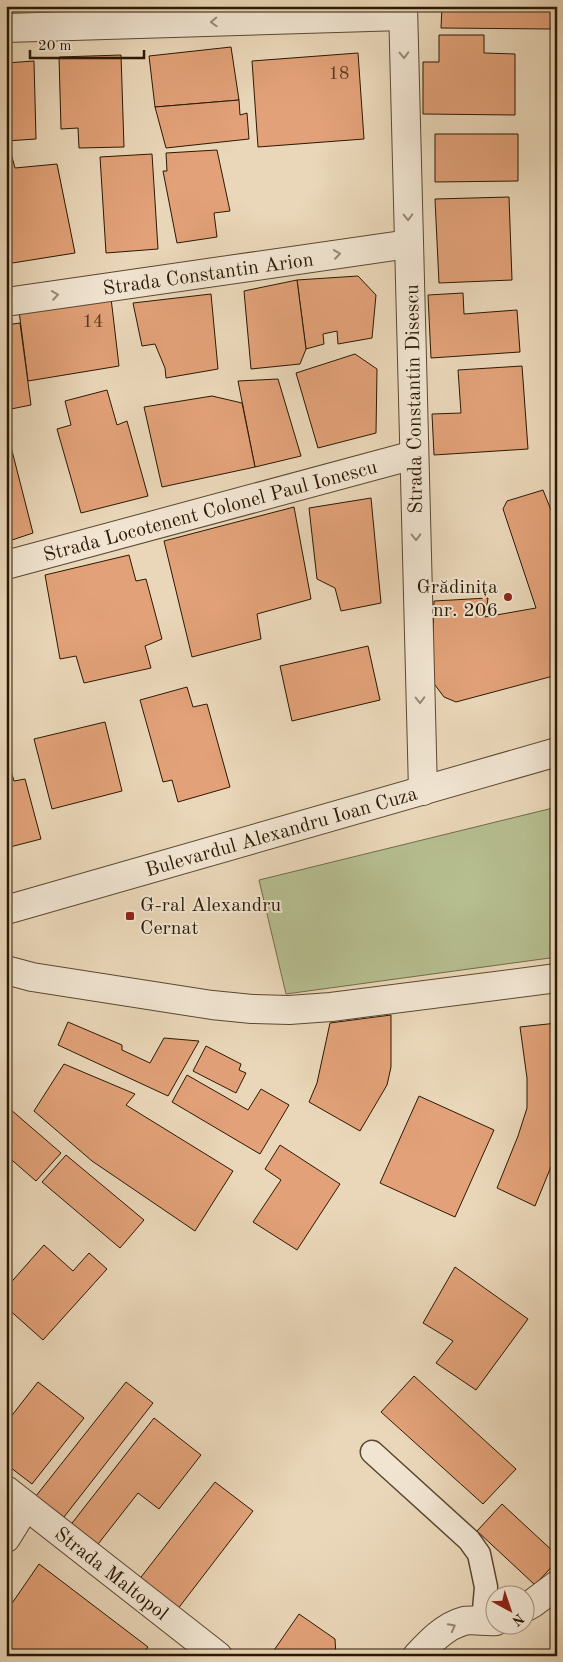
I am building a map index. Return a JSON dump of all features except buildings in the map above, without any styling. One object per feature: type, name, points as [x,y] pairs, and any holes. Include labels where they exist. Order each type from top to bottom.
[{"type":"street","points":[[6,28],[95,16],[403,11]]},
{"type":"street","name":"Strada Constantin Disescu","points":[[403,11],[423,791]]},
{"type":"street","name":"Strada Constantin Arion","points":[[6,302],[409,244]]},
{"type":"street","name":"Strada Locotenent Colonel Paul Ionescu","points":[[6,565],[414,455]]},
{"type":"street","name":"Bulevardul Alexandru Ioan Cuza","points":[[6,910],[557,752]]},
{"type":"street","points":[[6,970],[32,977],[212,1004],[252,1009],[289,1010],[330,1007],[557,978]]},
{"type":"street","points":[[6,1538],[16,1498]]},
{"type":"street","name":"Strada Maltopol","points":[[16,1498],[218,1656]]},
{"type":"street","points":[[536,1601],[557,1585]]},
{"type":"street","points":[[418,1656],[433,1639],[450,1628],[466,1620],[486,1622]]},
{"type":"lane","points":[[372,1452],[469,1540],[479,1554],[486,1587]]},
{"type":"green space","points":[[557,807],[557,957],[286,994],[259,880]]},
{"type":"place","name":"Grădinița nr. 206","points":[[508,597]]},
{"type":"place","name":"G-ral Alexandru Cernat","points":[[130,916]]}]
